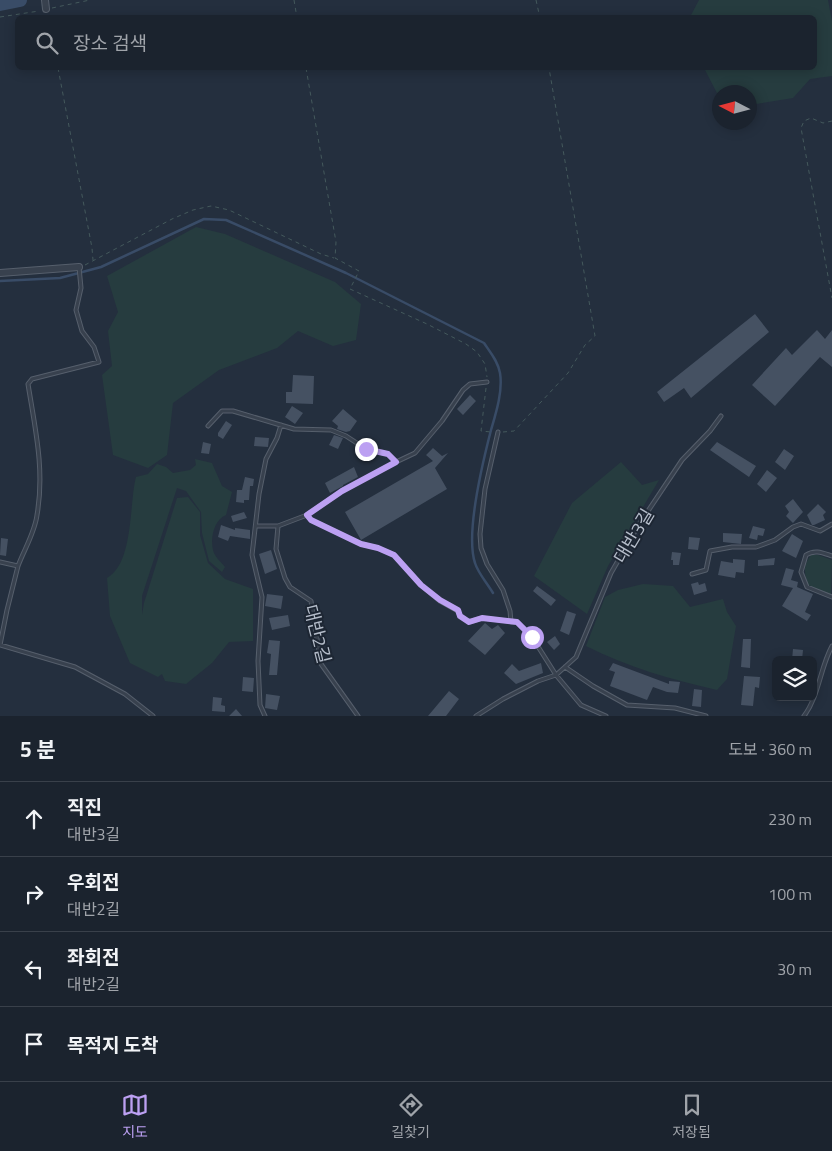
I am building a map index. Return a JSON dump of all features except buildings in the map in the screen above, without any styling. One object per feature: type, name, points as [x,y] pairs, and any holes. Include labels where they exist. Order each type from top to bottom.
[{"type":"street","points":[[45,0],[46,9]]},
{"type":"street","points":[[0,273],[79,267]]},
{"type":"lane","points":[[79,267],[82,288],[76,310],[82,331],[94,347],[99,362],[32,379],[28,384],[40,454],[41,482],[37,517],[18,566],[0,645],[75,666],[125,694],[153,716]]},
{"type":"lane","points":[[256,526],[278,526],[307,515],[342,491],[415,453],[442,421],[463,390],[470,384],[487,382]]},
{"type":"lane","points":[[208,426],[222,411],[233,410],[281,426],[306,430],[331,430],[346,436],[366,449],[388,454],[396,462]]},
{"type":"lane","name":"대반3길","points":[[476,716],[529,686],[556,675],[576,657],[611,573],[638,526],[682,460],[710,431],[721,416]]},
{"type":"lane","points":[[265,716],[260,705],[258,661],[262,596],[252,555],[259,494],[266,459],[278,438],[281,426]]},
{"type":"lane","points":[[497,433],[485,489],[480,534],[481,548],[487,564],[504,590],[511,622]]},
{"type":"lane","points":[[307,515],[311,520],[361,544],[378,548],[394,555],[421,585],[440,600],[458,610],[460,616],[469,622],[482,618],[517,622],[532,637],[556,675],[581,705],[606,716]]},
{"type":"lane","points":[[692,574],[706,570],[710,551],[732,547],[756,547],[775,540],[793,527],[801,524],[820,530],[832,524]]},
{"type":"lane","name":"대반2길","points":[[278,526],[276,549],[285,578],[290,587],[312,601],[322,664],[358,716]]},
{"type":"lane","points":[[832,556],[814,551],[809,552],[806,554],[801,572],[807,587],[832,597]]},
{"type":"lane","points":[[0,562],[18,566]]},
{"type":"lane","points":[[804,716],[813,699],[826,656],[832,646]]},
{"type":"lane","points":[[565,667],[593,686],[627,705],[675,708],[706,716]]},
{"type":"path","points":[[294,0],[296,15]]},
{"type":"path","points":[[536,0],[539,15]]},
{"type":"path","points":[[58,70],[93,261]]},
{"type":"path","points":[[306,70],[335,234],[335,258]]},
{"type":"path","points":[[79,267],[192,210],[211,206],[229,210],[321,254],[335,258],[359,271],[350,289],[427,324],[466,344],[477,352],[485,364],[487,373],[481,431],[497,433],[514,431],[568,373],[585,345],[595,336],[549,70]]},
{"type":"path","points":[[832,121],[824,123],[811,118],[804,121],[801,128],[832,298]]},
{"type":"green space","points":[[699,0],[828,0],[832,21],[832,76],[810,79],[793,98],[757,104],[757,85],[713,85],[705,70],[817,70],[817,15],[691,15]]},
{"type":"green space","points":[[196,227],[225,234],[335,282],[361,304],[356,340],[333,346],[298,331],[277,348],[219,370],[173,403],[167,455],[148,468],[113,455],[102,375],[112,366],[108,331],[118,312],[107,276]]},
{"type":"green space","points":[[195,459],[212,463],[222,486],[232,492],[226,515],[218,521],[212,540],[216,557],[225,567],[222,572],[209,561],[202,533],[201,512],[186,491],[177,488],[142,596],[142,615],[144,603],[177,498],[188,497],[200,512],[200,535],[208,563],[225,579],[253,589],[253,641],[229,642],[212,663],[186,684],[165,681],[162,674],[158,677],[130,663],[110,616],[107,578],[116,570],[122,560],[129,532],[136,477],[148,474],[157,464],[166,467],[173,473],[190,470],[196,465]]},
{"type":"green space","points":[[621,462],[642,485],[659,480],[608,566],[587,614],[534,576],[572,503]]},
{"type":"green space","points":[[811,555],[818,555],[832,560],[831,595],[808,585],[805,569]]},
{"type":"green space","points":[[643,584],[673,586],[690,607],[723,599],[727,612],[736,626],[727,679],[717,690],[650,672],[586,646],[605,597],[618,590]]},
{"type":"waterway","points":[[0,4],[20,0]]},
{"type":"waterway","points":[[0,281],[60,278],[101,267],[204,219],[226,220],[346,273],[484,343],[498,365],[501,387],[476,497],[472,550],[476,567],[493,593]]},
{"type":"route","points":[[366,449],[388,454],[396,462],[342,491],[307,515],[311,520],[361,544],[378,548],[394,555],[421,585],[440,600],[458,610],[460,616],[469,622],[482,618],[517,622],[532,637]]}]
